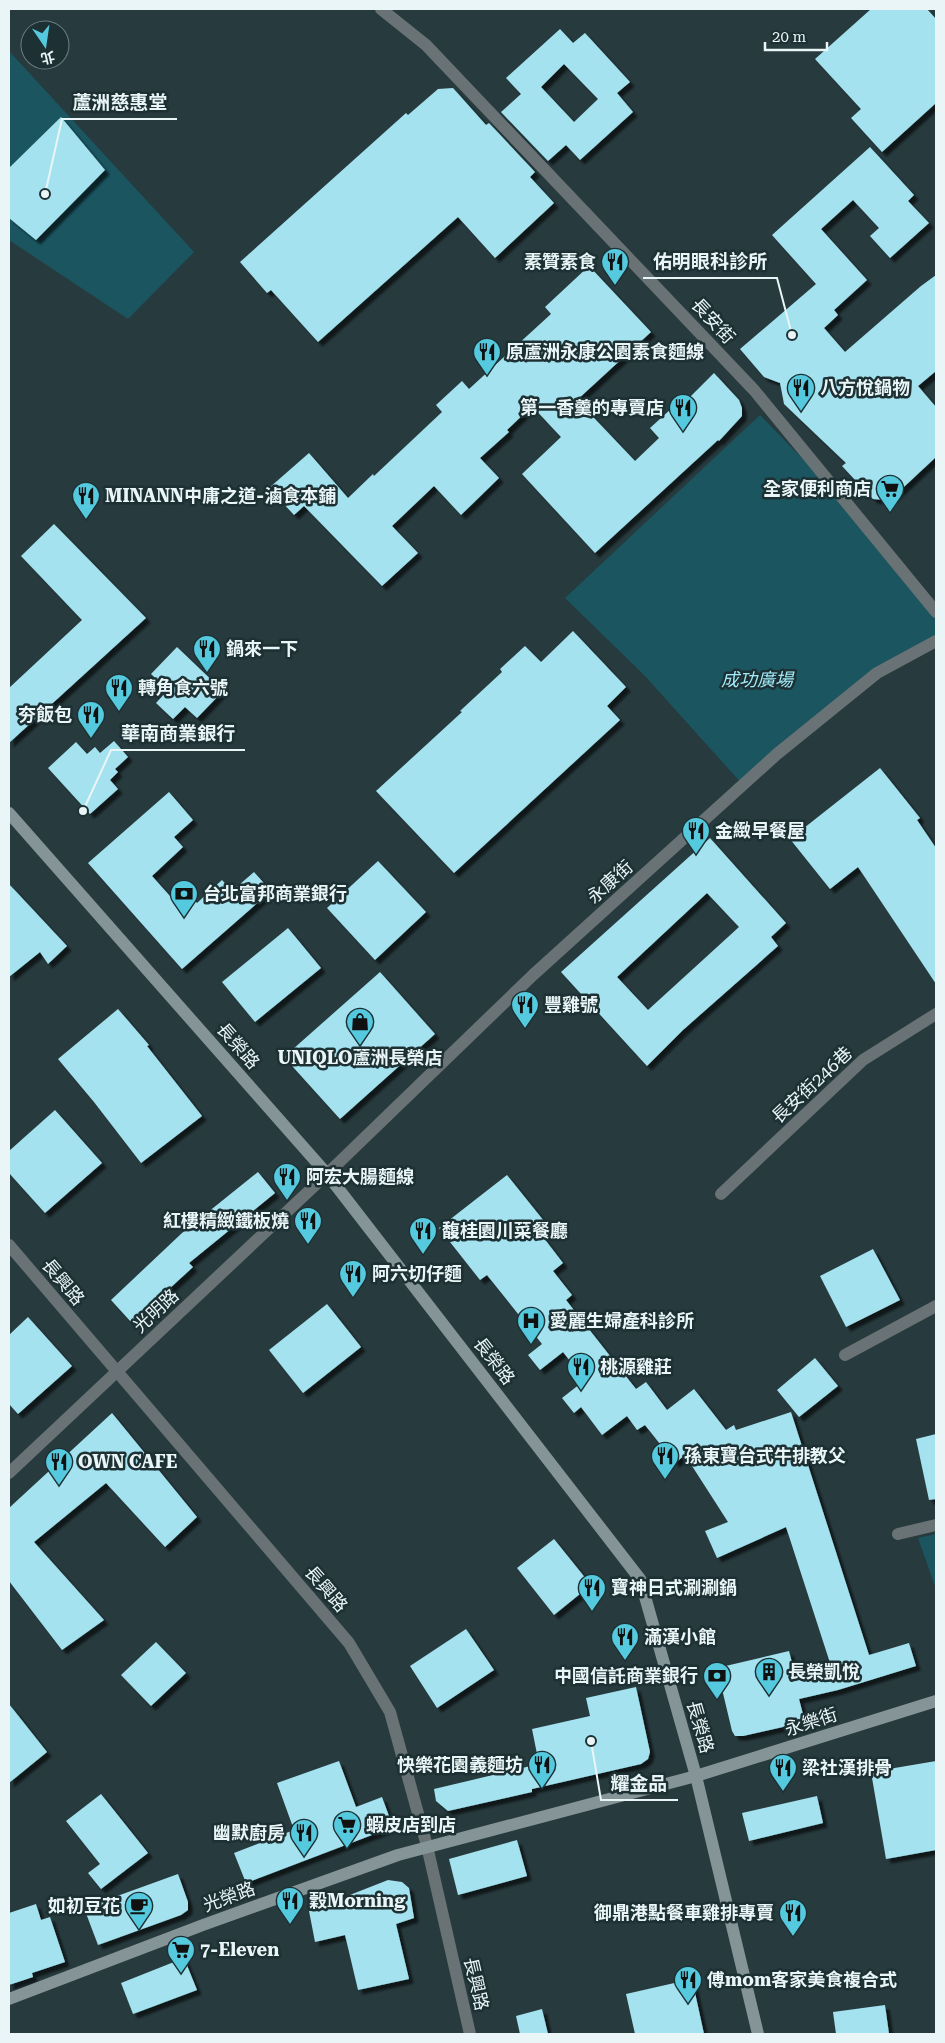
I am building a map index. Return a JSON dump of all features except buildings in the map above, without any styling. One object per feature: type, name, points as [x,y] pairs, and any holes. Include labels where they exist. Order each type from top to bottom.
[{"type":"street","name":"長安街","points":[[381,9],[426,45],[754,390],[936,612]]},
{"type":"street","name":"永康街","points":[[328,1174],[533,975],[777,754],[877,673],[936,641]]},
{"type":"street","name":"長榮路","points":[[9,813],[328,1174],[640,1579],[696,1776],[758,2034]]},
{"type":"street","name":"長安街246巷","points":[[721,1194],[863,1060],[936,1014]]},
{"type":"street","name":"光明路","points":[[9,1474],[328,1174]]},
{"type":"street","name":"長興路","points":[[9,1245],[349,1643],[390,1712],[427,1846],[470,2034]]},
{"type":"street","points":[[845,1355],[936,1306]]},
{"type":"street","points":[[898,1534],[936,1525]]},
{"type":"street","name":"永樂街","points":[[696,1776],[936,1700]]},
{"type":"street","name":"光榮路","points":[[9,1999],[203,1924],[427,1846],[696,1776]]},
{"type":"green space","points":[[9,51],[20,63],[20,70],[26,70],[194,252],[128,319],[9,240]]},
{"type":"green space","name":"成功廣場","points":[[760,415],[858,516],[936,612],[936,642],[867,681],[743,785],[645,676],[565,598]]},
{"type":"green space","points":[[936,1534],[936,1589],[918,1538]]},
{"type":"place","name":"蘆洲慈惠堂","points":[[45,194]]},
{"type":"place","name":"素贊素食","points":[[615,286]]},
{"type":"place","name":"佑明眼科診所","points":[[792,335]]},
{"type":"place","name":"原蘆洲永康公園素食麵線","points":[[487,376]]},
{"type":"place","name":"八方悅鍋物","points":[[801,412]]},
{"type":"place","name":"第一香羹的專賣店","points":[[683,432]]},
{"type":"place","name":"全家便利商店","points":[[890,513]]},
{"type":"place","name":"MINANN中庸之道-滷食本鋪","points":[[86,520]]},
{"type":"place","name":"鍋來一下","points":[[207,673]]},
{"type":"place","name":"轉角食六號","points":[[119,712]]},
{"type":"place","name":"夯飯包","points":[[91,739]]},
{"type":"place","name":"華南商業銀行","points":[[83,811]]},
{"type":"place","name":"金緻早餐屋","points":[[696,855]]},
{"type":"place","name":"台北富邦商業銀行","points":[[184,918]]},
{"type":"place","name":"豐雞號","points":[[525,1029]]},
{"type":"place","name":"UNIQLO蘆洲長榮店","points":[[360,1046]]},
{"type":"place","name":"阿宏大腸麵線","points":[[287,1201]]},
{"type":"place","name":"紅樓精緻鐵板燒","points":[[308,1245]]},
{"type":"place","name":"馥桂園川菜餐廳","points":[[423,1255]]},
{"type":"place","name":"阿六切仔麵","points":[[353,1298]]},
{"type":"place","name":"愛麗生婦產科診所","points":[[531,1345]]},
{"type":"place","name":"桃源雞莊","points":[[581,1391]]},
{"type":"place","name":"孫東寶台式牛排教父","points":[[665,1480]]},
{"type":"place","name":"OWN CAFE","points":[[59,1486]]},
{"type":"place","name":"寶神日式涮涮鍋","points":[[592,1612]]},
{"type":"place","name":"滿漢小館","points":[[625,1661]]},
{"type":"place","name":"長榮凱悅","points":[[769,1696]]},
{"type":"place","name":"中國信託商業銀行","points":[[717,1700]]},
{"type":"place","name":"耀金品","points":[[591,1741]]},
{"type":"place","name":"快樂花園義麵坊","points":[[542,1789]]},
{"type":"place","name":"梁社漢排骨","points":[[783,1792]]},
{"type":"place","name":"蝦皮店到店","points":[[347,1849]]},
{"type":"place","name":"幽默廚房","points":[[304,1857]]},
{"type":"place","name":"穀Morning","points":[[290,1925]]},
{"type":"place","name":"如初豆花","points":[[139,1930]]},
{"type":"place","name":"御鼎港點餐車雞排專賣","points":[[793,1937]]},
{"type":"place","name":"7-Eleven","points":[[181,1974]]},
{"type":"place","name":"傅mom客家美食複合式","points":[[688,2004]]}]
